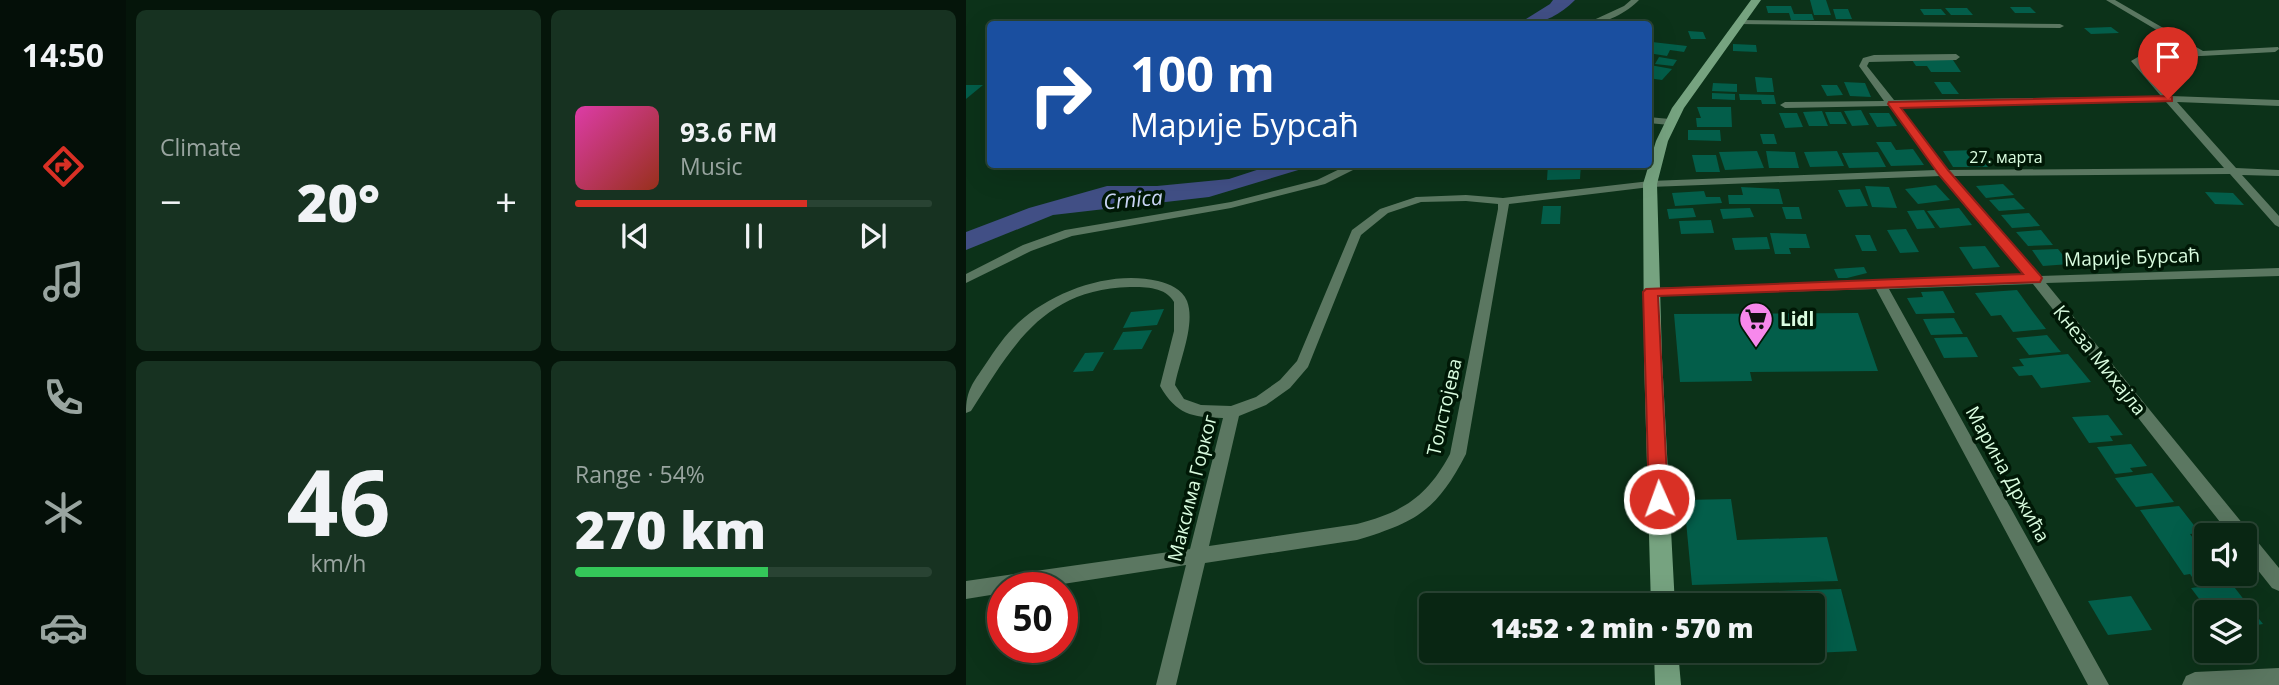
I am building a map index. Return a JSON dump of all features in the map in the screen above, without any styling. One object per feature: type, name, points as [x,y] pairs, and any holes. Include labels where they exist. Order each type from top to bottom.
[{"type":"main road","points":[[1663,593],[1651,292],[1650,184],[1670,122],[1756,0]]},
{"type":"main road","points":[[1666,663],[1668,685]]},
{"type":"street","points":[[1596,21],[1627,8],[1635,0]]},
{"type":"street","points":[[2110,0],[2202,54]]},
{"type":"street","points":[[1740,22],[2060,26]]},
{"type":"street","points":[[2275,49],[2143,57],[2135,61],[2279,223]]},
{"type":"street","name":"Кнеза Михајла","points":[[1956,57],[1874,58],[1866,60],[1863,65],[1944,173],[2035,278],[2232,523]]},
{"type":"street","points":[[1785,105],[2168,99],[2279,103]]},
{"type":"street","points":[[1652,120],[1670,122]]},
{"type":"street","points":[[966,279],[1016,253],[1069,233],[1231,205],[1321,182],[1351,168]]},
{"type":"street","name":"27. марта","points":[[1650,184],[1944,173],[2279,173]]},
{"type":"street","name":"Максима Горког","points":[[1166,685],[1232,412],[1261,401],[1285,384],[1303,363],[1356,233],[1384,211],[1420,199],[1503,201],[1650,184]]},
{"type":"street","name":"Толстојева","points":[[966,590],[1357,531],[1387,524],[1412,513],[1431,498],[1446,479],[1458,454],[1504,209],[1503,201]]},
{"type":"street","name":"Марије Бурсаћ","points":[[1651,292],[2279,272]]},
{"type":"street","points":[[966,407],[1003,350],[1024,325],[1067,298],[1092,289],[1133,282],[1155,284],[1171,291],[1180,301],[1182,326],[1170,363],[1167,386],[1179,403],[1200,411],[1232,412]]},
{"type":"street","name":"Марина Држића","points":[[1880,284],[2099,685]]},
{"type":"street","points":[[2257,555],[2279,582]]},
{"type":"street","points":[[2195,685],[2279,681]]},
{"type":"water","points":[[1553,0],[1575,0],[1563,11],[1549,18],[1523,21]]},
{"type":"water","name":"Crnica","points":[[1263,168],[1305,168],[1209,197],[1053,215],[966,250],[966,232],[1029,208],[1107,186],[1157,186],[1229,179]]},
{"type":"building","points":[[1810,0],[1826,0],[1831,15],[1814,15]]},
{"type":"building","points":[[1766,6],[1791,6],[1794,14],[1812,14],[1814,20],[1791,20],[1789,13],[1768,13]]},
{"type":"building","points":[[2010,7],[2030,7],[2036,13],[2015,13]]},
{"type":"building","points":[[1945,8],[1967,8],[1973,15],[1951,15]]},
{"type":"building","points":[[1833,9],[1848,9],[1852,19],[1836,19]]},
{"type":"building","points":[[1920,9],[1941,9],[1946,15],[1924,15]]},
{"type":"building","points":[[2111,27],[2119,33],[2091,34],[2084,28]]},
{"type":"building","points":[[1688,31],[1703,32],[1706,39],[1691,39]]},
{"type":"building","points":[[1652,42],[1687,46],[1684,52],[1670,50],[1667,56],[1652,54]]},
{"type":"building","points":[[1733,44],[1756,45],[1757,52],[1733,51]]},
{"type":"building","points":[[1659,57],[1677,60],[1673,66],[1655,64]]},
{"type":"building","points":[[1912,60],[1953,60],[1961,72],[1931,72],[1927,66],[1916,66]]},
{"type":"building","points":[[1652,65],[1672,69],[1662,80],[1652,79]]},
{"type":"building","points":[[1755,77],[1772,78],[1774,92],[1757,92]]},
{"type":"building","points":[[1844,82],[1865,83],[1871,97],[1850,96]]},
{"type":"building","points":[[1934,82],[1950,82],[1959,94],[1942,94]]},
{"type":"building","points":[[1713,83],[1737,84],[1737,92],[1712,91]]},
{"type":"building","points":[[966,85],[983,85],[966,99]]},
{"type":"building","points":[[1821,85],[1837,85],[1843,95],[1827,96]]},
{"type":"building","points":[[1712,93],[1735,94],[1735,100],[1712,99]]},
{"type":"building","points":[[1739,94],[1774,95],[1776,104],[1762,104],[1761,100],[1740,100]]},
{"type":"building","points":[[1697,107],[1731,107],[1732,127],[1697,127],[1696,118],[1701,118]]},
{"type":"building","points":[[1861,110],[1869,125],[1852,126],[1844,111]]},
{"type":"building","points":[[1822,111],[1828,126],[1809,126],[1803,112]]},
{"type":"building","points":[[1825,112],[1841,112],[1847,124],[1830,124]]},
{"type":"building","points":[[1779,113],[1797,113],[1803,127],[1785,128]]},
{"type":"building","points":[[1869,113],[1889,113],[1897,126],[1877,127]]},
{"type":"building","points":[[1688,130],[1720,130],[1721,141],[1688,140]]},
{"type":"building","points":[[1760,134],[1774,134],[1777,144],[1763,144]]},
{"type":"building","points":[[1876,142],[1891,142],[1896,150],[1913,149],[1924,165],[1891,166]]},
{"type":"building","points":[[1976,150],[1988,167],[1953,167],[1943,151]]},
{"type":"building","points":[[1757,151],[1764,168],[1725,170],[1719,152]]},
{"type":"building","points":[[1766,151],[1795,152],[1799,168],[1769,168]]},
{"type":"building","points":[[1837,151],[1844,166],[1810,167],[1804,152]]},
{"type":"building","points":[[1878,152],[1886,167],[1849,168],[1842,153]]},
{"type":"building","points":[[1692,155],[1716,155],[1720,172],[1696,172]]},
{"type":"building","points":[[1548,168],[1581,168],[1580,179],[1547,180]]},
{"type":"building","points":[[2003,184],[2014,195],[1986,198],[1976,186]]},
{"type":"building","points":[[1936,185],[1950,200],[1918,204],[1905,189]]},
{"type":"building","points":[[1865,186],[1889,187],[1897,208],[1872,207]]},
{"type":"building","points":[[1741,187],[1779,189],[1783,204],[1729,204],[1728,195],[1743,195]]},
{"type":"building","points":[[1860,189],[1868,206],[1846,207],[1838,190]]},
{"type":"building","points":[[1704,191],[1706,197],[1720,197],[1722,203],[1675,206],[1672,193]]},
{"type":"building","points":[[2205,192],[2233,193],[2244,205],[2215,204]]},
{"type":"building","points":[[2014,198],[2025,209],[1999,211],[1989,200]]},
{"type":"building","points":[[1543,206],[1561,206],[1560,224],[1541,224]]},
{"type":"building","points":[[1782,207],[1799,207],[1802,219],[1786,219]]},
{"type":"building","points":[[1693,208],[1696,217],[1669,219],[1667,209]]},
{"type":"building","points":[[1750,208],[1754,217],[1723,219],[1720,209]]},
{"type":"building","points":[[1959,208],[1972,225],[1940,228],[1927,211]]},
{"type":"building","points":[[1924,210],[1935,228],[1917,229],[1907,211]]},
{"type":"building","points":[[2029,213],[2040,226],[2012,228],[2001,215]]},
{"type":"building","points":[[1711,220],[1714,233],[1681,234],[1679,221]]},
{"type":"building","points":[[1906,229],[1919,252],[1900,253],[1887,230]]},
{"type":"building","points":[[2041,230],[2053,245],[2028,246],[2016,232]]},
{"type":"building","points":[[1770,233],[1806,234],[1810,248],[1789,248],[1791,254],[1775,254]]},
{"type":"building","points":[[1855,235],[1870,235],[1877,251],[1862,251]]},
{"type":"building","points":[[1767,237],[1770,249],[1735,250],[1732,238]]},
{"type":"building","points":[[1985,246],[2000,267],[1973,269],[1959,247]]},
{"type":"building","points":[[2058,249],[2070,264],[2043,266],[2032,250]]},
{"type":"building","points":[[1864,267],[1867,273],[1847,278],[1838,278],[1834,269]]},
{"type":"building","points":[[2017,290],[2046,329],[2013,332],[2001,315],[1991,316],[1975,293]]},
{"type":"building","points":[[1943,291],[1955,313],[1916,314],[1907,298],[1923,297],[1921,292]]},
{"type":"building","points":[[1164,309],[1157,325],[1123,328],[1131,312]]},
{"type":"building","points":[[1858,313],[1878,371],[1750,372],[1752,381],[1680,382],[1674,314]]},
{"type":"building","points":[[1954,318],[1963,334],[1931,335],[1923,319]]},
{"type":"building","points":[[1152,330],[1142,349],[1113,350],[1123,332]]},
{"type":"building","points":[[2047,335],[2061,352],[2029,355],[2016,338]]},
{"type":"building","points":[[1967,337],[1978,357],[1944,358],[1934,338]]},
{"type":"building","points":[[1104,352],[1093,371],[1073,372],[1085,353]]},
{"type":"building","points":[[2068,354],[2091,382],[2041,388],[2032,375],[2019,376],[2012,367],[2024,366],[2019,359]]},
{"type":"building","points":[[2108,415],[2123,435],[2110,436],[2113,441],[2089,443],[2072,417]]},
{"type":"building","points":[[2131,444],[2147,466],[2130,468],[2133,472],[2115,474],[2097,447]]},
{"type":"building","points":[[2152,473],[2174,502],[2136,507],[2115,478]]},
{"type":"building","points":[[1731,499],[1737,540],[1827,537],[1838,581],[1692,585],[1684,500]]},
{"type":"building","points":[[2179,506],[2194,525],[2194,534],[2190,534],[2194,540],[2194,580],[2190,574],[2184,575],[2140,510]]},
{"type":"building","points":[[2233,586],[2244,600],[2200,600],[2191,588]]},
{"type":"building","points":[[1841,589],[1857,651],[1825,652],[1825,593],[1716,593]]},
{"type":"building","points":[[2131,596],[2152,630],[2108,635],[2088,601]]},
{"type":"place","name":"Lidl","points":[[1756,349]]},
{"type":"route","points":[[1659,499],[1651,292],[2035,278],[1944,173],[1893,104],[2168,99]]}]
